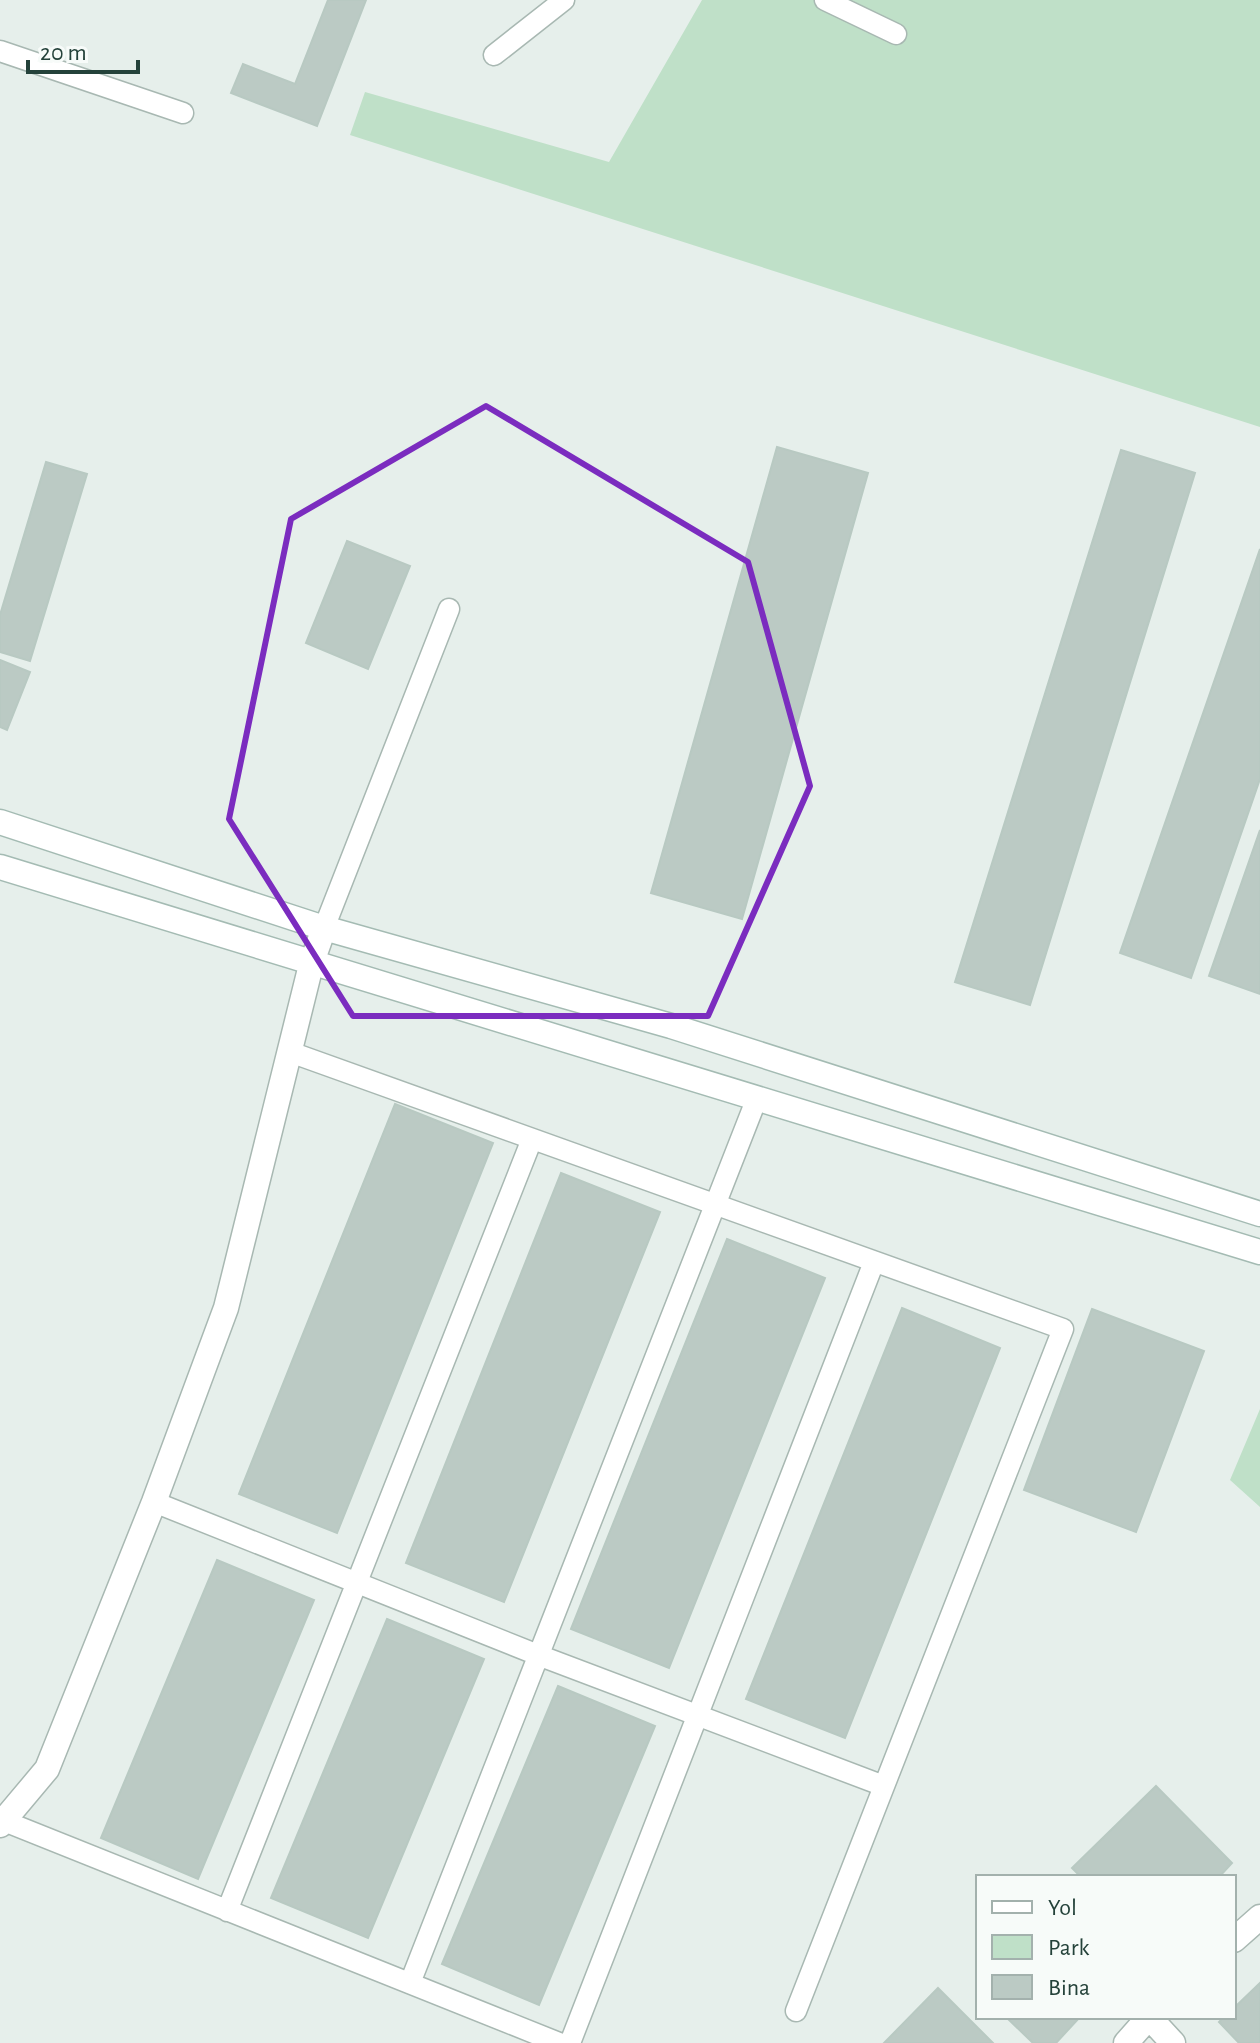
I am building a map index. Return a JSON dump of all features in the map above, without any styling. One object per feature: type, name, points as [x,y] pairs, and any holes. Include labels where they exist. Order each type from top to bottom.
[{"type":"street","points":[[0,822],[324,928],[671,1026],[1260,1214]]},
{"type":"street","points":[[0,867],[311,965],[1260,1252]]},
{"type":"street","points":[[2,1823],[47,1769],[154,1502],[226,1308],[311,965],[324,928]]},
{"type":"street","points":[[1236,1938],[1260,1917]]},
{"type":"street","points":[[1126,2043],[1147,2019]]},
{"type":"street","points":[[1151,2019],[1173,2043]]},
{"type":"lane","points":[[494,55],[564,0]]},
{"type":"lane","points":[[825,0],[896,34]]},
{"type":"lane","points":[[0,51],[183,113]]},
{"type":"lane","points":[[324,928],[449,609]]},
{"type":"lane","points":[[290,1052],[1063,1329],[796,2011]]},
{"type":"lane","points":[[410,1983],[757,1098]]},
{"type":"lane","points":[[227,1911],[532,1139]]},
{"type":"lane","points":[[570,2043],[874,1262]]},
{"type":"lane","points":[[154,1502],[538,1655],[884,1786]]},
{"type":"lane","points":[[2,1823],[559,2043]]},
{"type":"highlighted area","points":[[486,406],[748,562],[810,786],[708,1016],[353,1016],[229,819],[291,519]]},
{"type":"green space","points":[[702,0],[1260,0],[1260,427],[350,135],[365,92],[609,162]]},
{"type":"green space","points":[[1260,1409],[1260,1507],[1230,1480]]},
{"type":"building","points":[[328,0],[366,0],[317,126],[231,93],[243,64],[295,84]]},
{"type":"building","points":[[777,447],[868,473],[742,919],[651,893]]},
{"type":"building","points":[[1121,450],[1195,473],[1030,1005],[955,982]]},
{"type":"building","points":[[46,462],[87,474],[30,661],[0,652],[0,615]]},
{"type":"building","points":[[347,541],[410,566],[368,669],[306,643]]},
{"type":"building","points":[[1260,549],[1260,779],[1191,978],[1120,953]]},
{"type":"building","points":[[0,660],[30,672],[7,730],[0,727]]},
{"type":"building","points":[[1260,830],[1260,994],[1209,976]]},
{"type":"building","points":[[395,1104],[493,1143],[337,1533],[239,1494]]},
{"type":"building","points":[[561,1173],[660,1212],[504,1602],[406,1563]]},
{"type":"building","points":[[727,1239],[825,1278],[669,1668],[571,1629]]},
{"type":"building","points":[[902,1308],[1000,1348],[845,1738],[746,1699]]},
{"type":"building","points":[[1092,1309],[1204,1351],[1136,1532],[1024,1490]]},
{"type":"building","points":[[217,1560],[314,1600],[198,1879],[101,1838]]},
{"type":"building","points":[[387,1619],[484,1659],[368,1938],[271,1898]]},
{"type":"building","points":[[558,1686],[655,1726],[539,2005],[442,1964]]},
{"type":"building","points":[[1156,1786],[1232,1863],[1221,1875],[1079,1875],[1072,1868]]},
{"type":"building","points":[[1260,1983],[1260,2043],[1239,2043],[1219,2022],[1222,2019],[1236,2019],[1236,2006]]},
{"type":"building","points":[[938,1988],[993,2043],[884,2043]]},
{"type":"building","points":[[1008,2019],[1078,2019],[1056,2043],[1033,2043]]}]
